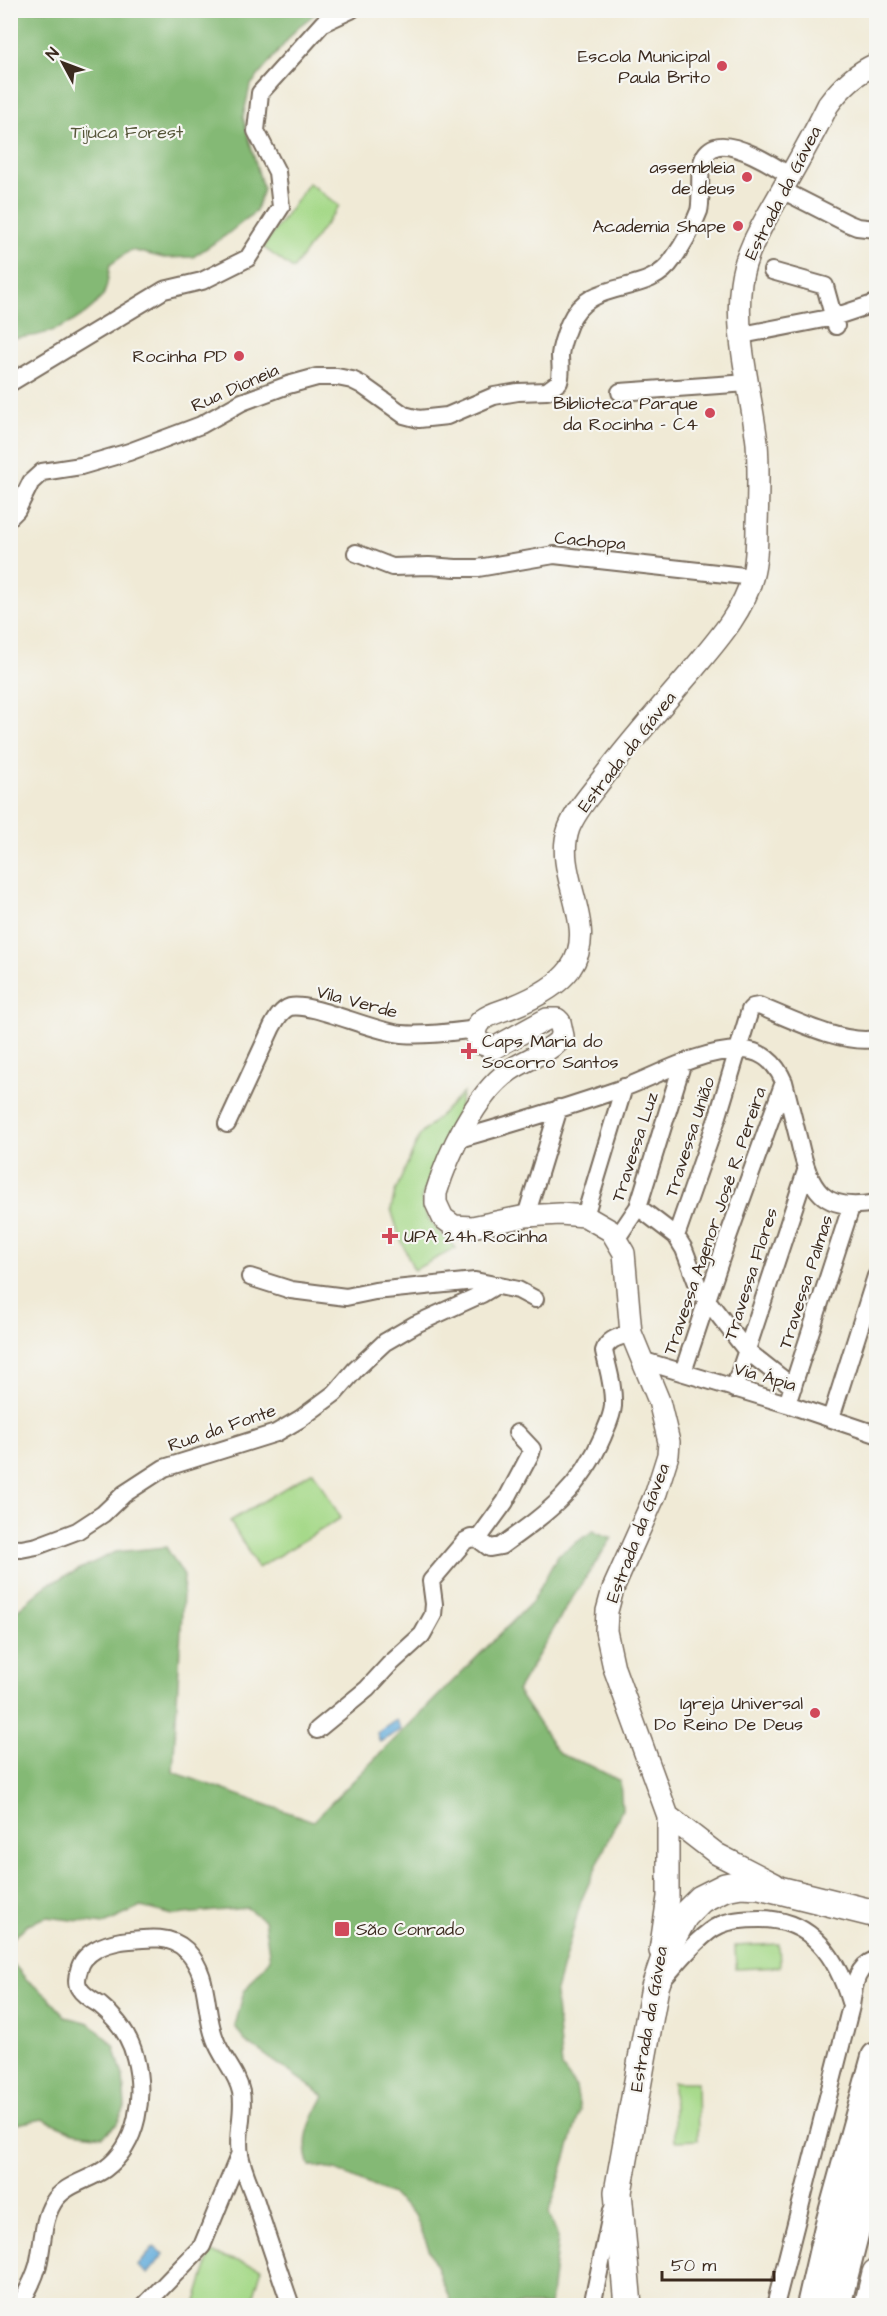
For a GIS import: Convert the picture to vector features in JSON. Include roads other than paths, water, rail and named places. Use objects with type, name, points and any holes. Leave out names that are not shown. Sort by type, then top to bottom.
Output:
[{"type":"highway","points":[[811,2306],[832,2216],[876,2057]]},
{"type":"highway","points":[[836,2306],[876,2147]]},
{"type":"main road","points":[[655,1987],[671,1940],[684,1916],[701,1899],[724,1887],[741,1884],[759,1885],[872,1908]]},
{"type":"main road","name":"Estrada da Gávea","points":[[628,2306],[618,2192],[655,1987]]},
{"type":"main road","points":[[868,2306],[876,2273]]},
{"type":"street","points":[[10,383],[164,290],[202,281],[248,258],[280,207],[277,172],[256,131],[260,93],[322,23],[351,10]]},
{"type":"street","name":"Estrada da Gávea","points":[[476,1029],[491,1015],[515,1006],[558,982],[571,967],[580,948],[580,937],[579,920],[565,858],[565,843],[569,828],[580,808],[613,765],[715,642],[745,596],[753,577],[758,492],[757,444],[739,313],[741,280],[748,254],[836,94],[857,74],[876,64]]},
{"type":"street","name":"Rua Dioneia","points":[[10,517],[17,510],[31,482],[42,472],[81,466],[129,452],[191,429],[242,402],[317,377],[337,377],[362,384],[404,416],[419,419],[447,416],[494,396],[552,390],[559,382],[560,352],[570,323],[586,301],[604,291],[655,277],[669,266],[675,257],[699,210],[702,166],[710,150],[723,146],[765,160],[786,183]]},
{"type":"street","points":[[786,183],[847,223],[856,227],[876,229]]},
{"type":"street","points":[[772,271],[825,286],[835,322]]},
{"type":"street","points":[[742,335],[835,322],[876,303]]},
{"type":"street","points":[[620,392],[748,383]]},
{"type":"street","name":"Cachopa","points":[[356,553],[392,567],[478,568],[554,555],[753,577]]},
{"type":"street","name":"Travessa União","points":[[676,1236],[695,1186],[753,1007],[759,1006],[816,1029],[858,1040],[876,1040]]},
{"type":"street","name":"Vila Verde","points":[[227,1124],[278,1016],[291,1007],[321,1012],[374,1029],[402,1034],[476,1029]]},
{"type":"street","points":[[476,1029],[476,1039],[489,1048],[499,1046],[547,1018],[557,1019],[563,1031],[560,1041],[498,1080],[478,1105],[459,1139],[436,1193],[436,1203],[442,1218],[454,1226],[463,1228],[526,1216],[561,1214],[585,1216],[601,1223],[617,1238]]},
{"type":"street","points":[[459,1139],[624,1087],[707,1054],[740,1050],[764,1056],[778,1070],[784,1082],[806,1171],[812,1185],[833,1202],[851,1207],[876,1203]]},
{"type":"street","name":"Travessa Luz","points":[[617,1238],[638,1207],[682,1065]]},
{"type":"street","name":"Travessa Agenor José R. Pereira","points":[[683,1372],[706,1300],[784,1082]]},
{"type":"street","points":[[585,1216],[624,1087]]},
{"type":"street","points":[[526,1216],[559,1108]]},
{"type":"street","name":"Travessa Flores","points":[[734,1389],[806,1171]]},
{"type":"street","points":[[638,1207],[676,1236],[706,1300],[746,1350],[793,1387]]},
{"type":"street","name":"Travessa Palmas","points":[[788,1404],[851,1207]]},
{"type":"street","name":"Estrada da Gávea","points":[[617,1238],[624,1253],[627,1269],[631,1333],[659,1401],[669,1442],[668,1455],[656,1493],[613,1589],[606,1631],[614,1668],[668,1816],[668,1897],[655,1987]]},
{"type":"street","points":[[831,1418],[876,1276]]},
{"type":"street","points":[[250,1277],[291,1290],[346,1297],[375,1291],[475,1281],[518,1290],[535,1299]]},
{"type":"street","name":"Rua da Fonte","points":[[10,1548],[21,1549],[37,1546],[77,1531],[103,1514],[124,1494],[165,1468],[276,1433],[300,1419],[335,1393],[355,1370],[385,1342],[416,1324],[497,1285]]},
{"type":"street","points":[[317,1730],[367,1689],[422,1635],[433,1615],[431,1581],[465,1542],[471,1538],[478,1539],[490,1548],[501,1546],[556,1505],[577,1483],[596,1454],[611,1415],[613,1394],[604,1351],[612,1340],[631,1333]]},
{"type":"street","name":"Via Ápia","points":[[641,1360],[788,1404],[876,1434]]},
{"type":"street","points":[[478,1539],[493,1522],[531,1453],[532,1449],[528,1442],[517,1433]]},
{"type":"street","points":[[668,1816],[717,1854],[792,1893]]},
{"type":"street","points":[[655,1987],[697,1943],[719,1925],[748,1919],[773,1919],[800,1927],[820,1943],[838,1968],[851,2006]]},
{"type":"street","points":[[19,2306],[34,2279],[47,2214],[54,2201],[75,2184],[105,2169],[119,2155],[131,2135],[138,2112],[140,2093],[135,2055],[128,2038],[111,2016],[79,1988],[77,1979],[80,1966],[97,1948],[117,1942],[150,1938],[168,1940],[184,1948],[196,1962],[203,1976],[206,2002],[215,2040],[235,2075],[241,2092],[240,2153],[291,2306]]},
{"type":"street","points":[[775,2306],[851,2006],[855,1981],[859,1971],[876,1959]]},
{"type":"street","points":[[144,2306],[202,2246],[240,2153]]},
{"type":"street","points":[[592,2306],[618,2192]]},
{"type":"water","points":[[396,1720],[401,1730],[380,1742],[377,1733]]},
{"type":"water","points":[[154,2247],[164,2254],[148,2274],[138,2266]]},
{"type":"place","name":"Escola Municipal Paula Brito","points":[[722,66]]},
{"type":"place","name":"assembleia de deus","points":[[747,177]]},
{"type":"place","name":"Academia Shape","points":[[738,226]]},
{"type":"place","name":"Rocinha PD","points":[[239,356]]},
{"type":"place","name":"Biblioteca Parque da Rocinha - C4","points":[[710,413]]},
{"type":"place","name":"Caps Maria do Socorro Santos","points":[[469,1051]]},
{"type":"place","name":"UPA 24h Rocinha","points":[[390,1236]]},
{"type":"place","name":"Igreja Universal Do Reino De Deus","points":[[815,1713]]},
{"type":"place","name":"São Conrado","points":[[342,1929]]},
{"type":"park label","name":"Tijuca Forest","points":[[127,132]]}]
